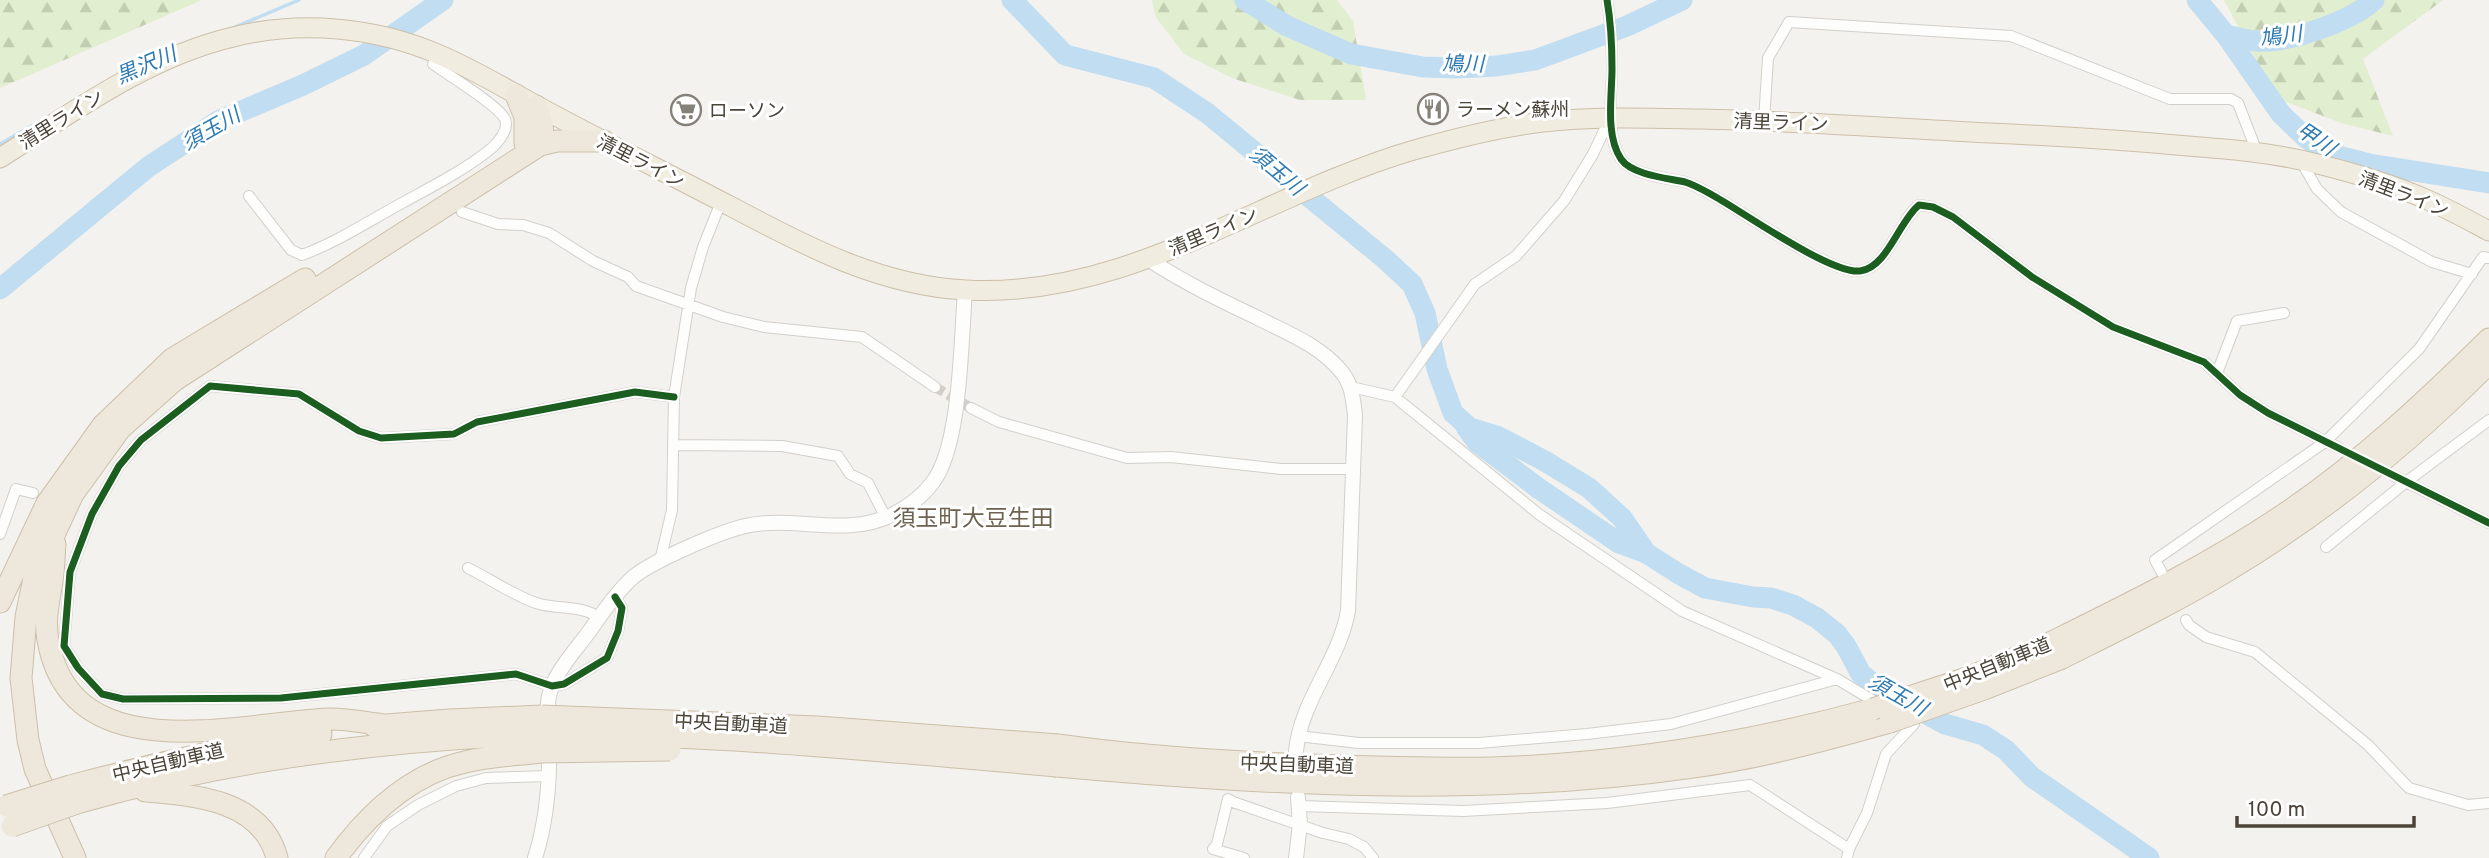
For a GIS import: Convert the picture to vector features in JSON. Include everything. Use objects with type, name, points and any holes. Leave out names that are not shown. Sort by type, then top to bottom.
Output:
[{"type":"highway","name":"清里ライン","points":[[0,158],[109,89],[169,60],[233,37],[310,28],[376,35],[439,60],[516,94],[832,258],[910,282],[965,290],[1043,288],[1093,278],[1148,259],[1312,188],[1407,152],[1474,134],[1544,122],[1610,118],[1764,121],[2125,140],[2257,152],[2374,179],[2431,201],[2489,231]]},
{"type":"highway","points":[[516,94],[536,141]]},
{"type":"highway","points":[[536,106],[543,121],[536,141]]},
{"type":"highway","points":[[75,858],[35,769],[28,740],[21,678],[26,617],[34,578],[73,494],[120,429],[175,380],[265,311],[379,237],[536,141],[578,128]]},
{"type":"highway","points":[[536,141],[604,141]]},
{"type":"highway","points":[[0,602],[47,503],[77,459],[119,407],[172,359],[265,311]]},
{"type":"highway","name":"中央自動車道","points":[[2055,651],[2288,512],[2387,434],[2489,339]]},
{"type":"highway","name":"中央自動車道","points":[[5,818],[179,758],[263,742],[385,725],[541,734],[627,734],[1058,756],[1135,756],[1389,768],[1493,768],[1603,760],[1695,748],[1881,715],[1967,678],[2055,651],[2169,604],[2227,571],[2297,526],[2400,447],[2489,363]]},
{"type":"highway","points":[[56,528],[47,611],[47,637],[52,660],[61,680],[73,696],[104,718],[138,727],[192,731],[329,718],[385,725]]},
{"type":"highway","points":[[22,552],[10,665],[14,729],[23,772],[61,858]]},
{"type":"highway","name":"中央自動車道","points":[[74,794],[125,789],[264,760],[341,749],[450,738],[541,734],[818,727],[1058,756]]},
{"type":"highway","points":[[336,858],[376,810],[416,781],[541,734]]},
{"type":"highway","points":[[125,789],[192,796],[227,804],[267,835],[277,858]]},
{"type":"street","points":[[1607,0],[1612,61],[1610,118],[1622,160],[1640,171],[1687,183],[1713,195],[1790,242],[1849,270],[1862,271],[1874,266],[1910,212],[1919,205],[1933,206],[1953,217],[2032,277],[2113,327],[2204,362],[2240,395],[2268,413],[2339,448]]},
{"type":"street","points":[[1764,121],[1768,58],[1789,22],[2011,36],[2170,99],[2231,99],[2238,103],[2257,152]]},
{"type":"street","points":[[249,196],[292,250],[302,255],[324,247],[443,182],[493,147],[503,135],[505,118],[439,60]]},
{"type":"street","points":[[1395,397],[1475,284],[1516,256],[1564,201],[1610,118]]},
{"type":"street","points":[[2301,160],[2317,189],[2341,212],[2432,262],[2472,274]]},
{"type":"street","points":[[660,561],[672,510],[674,397],[688,304],[704,247],[722,202]]},
{"type":"street","points":[[463,212],[498,224],[523,225],[549,233],[593,261],[628,277],[636,286],[723,317],[764,327],[862,337],[935,387]]},
{"type":"street","points":[[2162,573],[2155,560],[2325,442],[2419,349],[2483,257],[2489,258]]},
{"type":"street","points":[[1148,259],[1182,282],[1306,342],[1327,356],[1342,371],[1351,387],[1355,415],[1355,469],[1348,611],[1344,633],[1308,707],[1297,744],[1479,743],[1671,724],[1837,679]]},
{"type":"street","points":[[535,858],[542,835],[550,776],[548,698],[552,686],[615,597],[642,569],[724,533],[745,526],[768,524],[848,527],[870,524],[903,509],[923,494],[935,480],[950,444],[965,290]]},
{"type":"street","points":[[2217,373],[2237,321],[2284,313]]},
{"type":"street","points":[[615,597],[622,608],[618,631],[607,658],[564,684],[552,686],[516,674],[281,698],[124,699],[102,694],[78,668],[64,646],[70,572],[99,501],[119,466],[141,440],[210,386],[299,394],[359,432],[381,438],[454,434],[477,422],[635,392],[674,397]]},
{"type":"street","points":[[1296,858],[1300,824],[1298,802],[1463,811],[1607,803],[1750,785],[1848,854],[1867,813],[1886,754],[1914,724],[1837,679],[1682,611],[1540,515],[1395,397],[1351,387]]},
{"type":"street","points":[[971,408],[999,422],[1127,458],[1171,457],[1281,468],[1355,469]]},
{"type":"street","points":[[2326,547],[2406,482],[2489,420]]},
{"type":"street","points":[[675,445],[782,446],[838,456],[850,474],[868,483],[886,518]]},
{"type":"street","points":[[2394,476],[2489,523]]},
{"type":"street","points":[[0,534],[16,489],[33,493]]},
{"type":"street","points":[[87,499],[99,501]]},
{"type":"street","points":[[468,568],[537,603],[578,608],[592,612],[600,618]]},
{"type":"street","points":[[2186,621],[2206,637],[2255,652],[2368,745],[2409,788],[2468,805],[2489,803]]},
{"type":"street","points":[[364,858],[387,826],[418,805],[456,786],[486,778],[550,776]]},
{"type":"street","points":[[1244,858],[1213,849],[1217,844],[1228,799],[1323,833],[1349,839],[1364,847],[1373,858]]},
{"type":"green space","points":[[0,0],[202,0],[0,88]]},
{"type":"green space","points":[[1152,0],[1337,0],[1353,21],[1366,100],[1300,100],[1232,78],[1184,54],[1155,16]]},
{"type":"green space","points":[[2224,0],[2443,0],[2363,59],[2393,136],[2341,123],[2276,98]]},
{"type":"waterway","name":"黒沢川","points":[[233,28],[299,0]]},
{"type":"waterway","name":"須玉川","points":[[0,289],[148,167],[218,121],[303,85],[364,55],[443,0]]},
{"type":"waterway","name":"須玉川","points":[[1012,0],[1065,55],[1154,78],[1207,113],[1412,284],[1425,313],[1437,369],[1453,413],[1470,428],[1497,436],[1589,488],[1622,518],[1646,553],[1679,574],[1705,588],[1771,598],[1793,605],[1817,618],[1837,634],[1861,674],[1882,690],[1945,724],[1983,735],[2006,750],[2032,777],[2149,858]]},
{"type":"waterway","name":"鳩川","points":[[1245,0],[1287,26],[1351,54],[1423,67],[1455,68],[1497,66],[1535,60],[1627,26],[1682,0]]},
{"type":"waterway","name":"甲川","points":[[2197,0],[2226,35],[2281,114],[2305,137],[2330,154],[2369,164],[2489,183]]},
{"type":"waterway","name":"鳩川","points":[[2226,35],[2254,41],[2271,41],[2303,34],[2351,16],[2374,0]]},
{"type":"waterway","name":"黒沢川","points":[[0,144],[47,117]]},
{"type":"waterway","name":"須玉川","points":[[1466,427],[1477,442],[1538,488],[1619,543],[1646,553]]},
{"type":"tunnel","points":[[935,387],[971,408]]},
{"type":"tunnel","points":[[2339,448],[2394,476]]},
{"type":"cycle path","points":[[1607,0],[1612,69],[1611,127],[1621,159],[1633,169],[1696,186],[1808,253],[1846,269],[1860,271],[1878,262],[1919,205],[1933,207],[1953,217],[2032,277],[2113,327],[2204,362],[2240,395],[2268,413],[2489,523]]},
{"type":"cycle path","points":[[615,597],[622,608],[618,631],[607,658],[564,684],[552,686],[516,674],[281,698],[123,699],[102,694],[78,668],[64,646],[70,572],[92,514],[119,466],[141,440],[210,386],[299,394],[359,431],[381,438],[454,434],[477,422],[635,392],[674,397]]},
{"type":"place","name":"ラーメン蘇州","points":[[1433,109]]},
{"type":"place","name":"ローソン","points":[[686,110]]},
{"type":"district","name":"須玉町大豆生田","points":[[973,518]]}]
